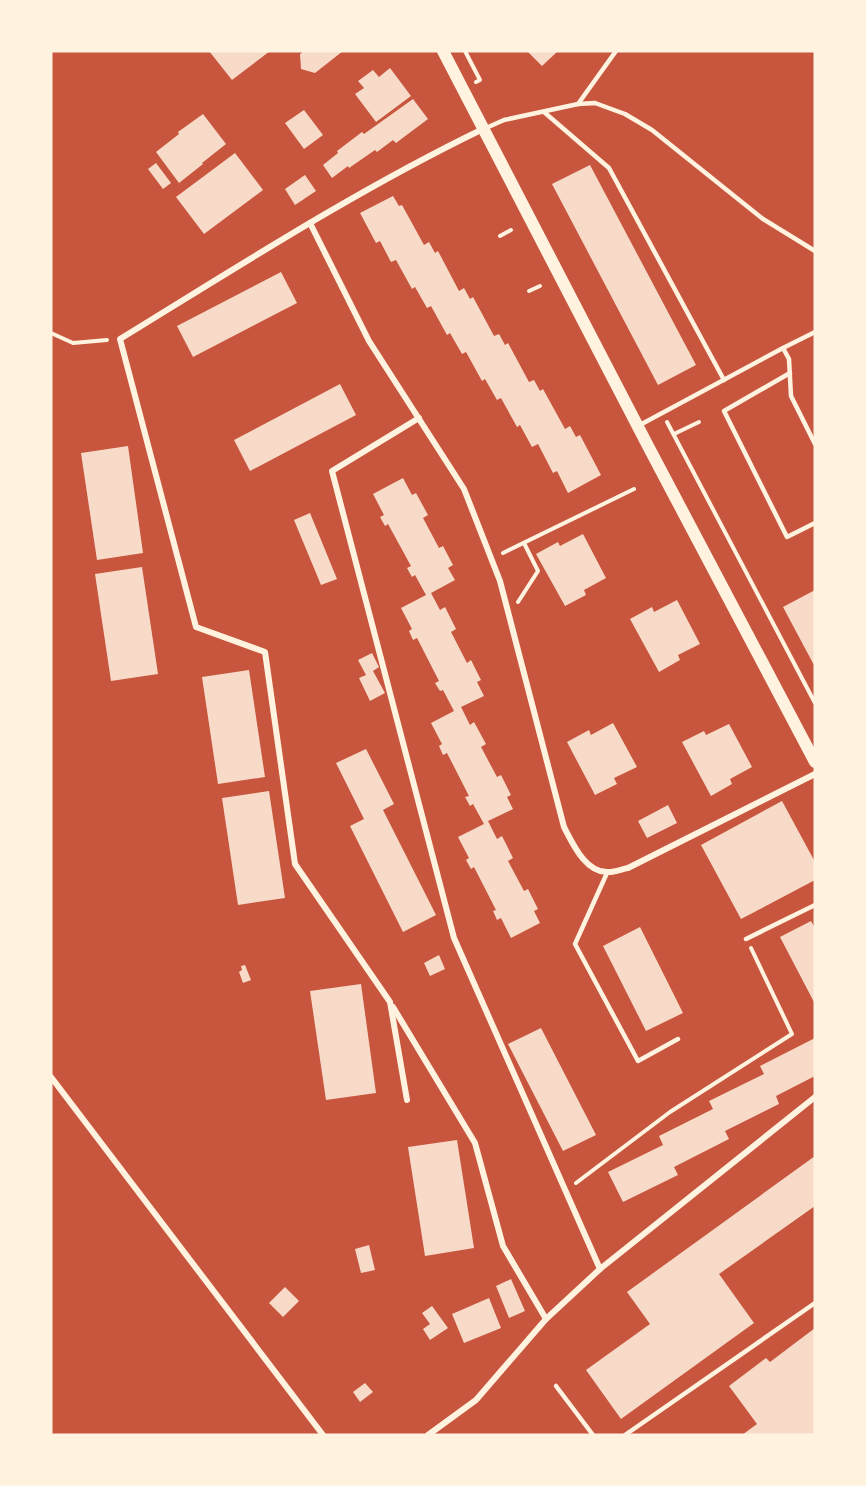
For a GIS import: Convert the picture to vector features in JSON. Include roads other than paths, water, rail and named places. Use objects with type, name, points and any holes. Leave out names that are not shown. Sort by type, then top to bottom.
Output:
[{"type":"main road","points":[[443,51],[815,762]]},
{"type":"street","points":[[483,129],[310,223],[120,339],[196,627],[265,652],[296,864],[390,1002],[475,1143],[503,1246],[546,1319]]},
{"type":"street","points":[[310,223],[369,341],[464,489],[500,581],[564,827],[578,852],[592,868],[607,873],[628,868],[815,774]]},
{"type":"street","points":[[419,418],[332,471],[454,938],[600,1269]]},
{"type":"street","points":[[390,1002],[407,1100]]},
{"type":"street","points":[[51,1077],[322,1435]]},
{"type":"street","points":[[428,1435],[476,1400],[546,1319],[600,1269],[815,1097]]},
{"type":"lane","points":[[578,104],[616,51]]},
{"type":"lane","points":[[483,129],[501,121],[578,104],[595,103],[625,114],[652,130],[763,219],[815,251]]},
{"type":"lane","points":[[544,112],[609,168],[724,380]]},
{"type":"lane","points":[[638,426],[815,332]]},
{"type":"lane","points":[[783,348],[789,359],[791,396],[815,444]]},
{"type":"lane","points":[[790,373],[724,411],[787,537],[815,523]]},
{"type":"lane","points":[[607,873],[575,944],[638,1061],[678,1039]]},
{"type":"lane","points":[[746,939],[815,905]]},
{"type":"lane","points":[[625,1435],[815,1303]]},
{"type":"lane","points":[[556,1386],[593,1435]]}]
